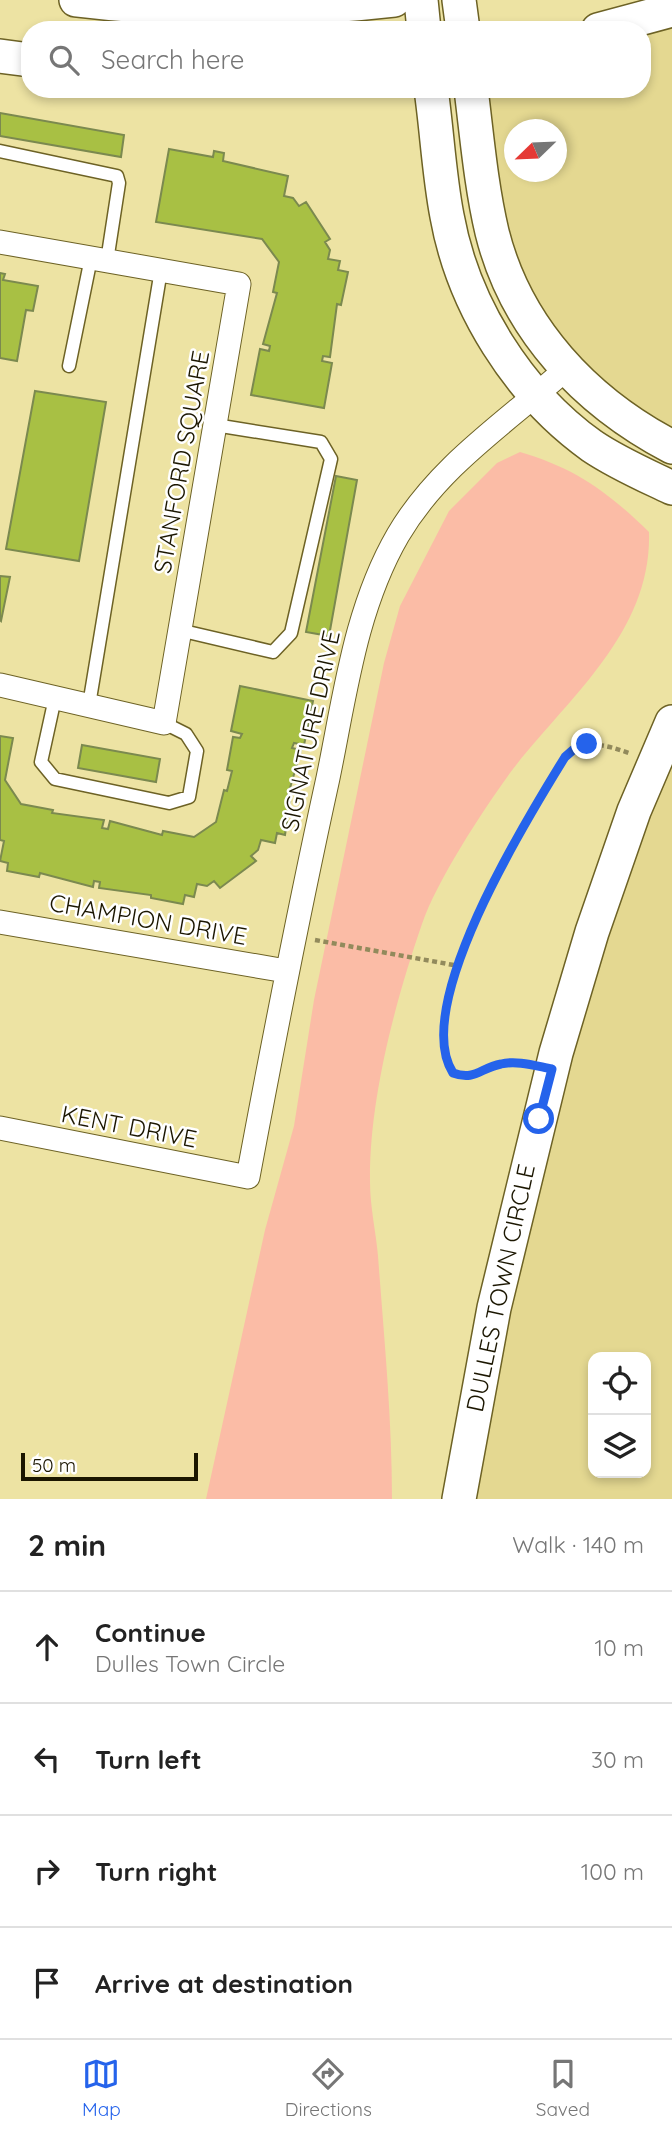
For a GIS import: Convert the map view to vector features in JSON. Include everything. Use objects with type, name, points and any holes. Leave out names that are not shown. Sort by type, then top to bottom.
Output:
[{"type":"street","points":[[76,0],[177,8],[258,9],[394,0]]},
{"type":"street","points":[[421,0],[423,21]]},
{"type":"street","points":[[459,0],[462,21]]},
{"type":"street","points":[[631,21],[672,10]]},
{"type":"street","points":[[0,56],[21,59]]},
{"type":"street","points":[[432,98],[447,216],[465,279],[489,329],[510,363],[537,395],[590,444],[613,459],[672,488]]},
{"type":"street","points":[[472,98],[484,191],[505,272],[528,318],[566,369],[619,416],[672,447]]},
{"type":"street","name":"STANFORD SQUARE","points":[[0,242],[239,284],[164,723]]},
{"type":"street","name":"SIGNATURE DRIVE","points":[[248,1177],[286,971],[363,611],[398,534],[425,496],[463,456],[566,369]]},
{"type":"street","points":[[0,685],[164,723]]},
{"type":"street","name":"DULLES TOWN CIRCLE","points":[[463,1497],[494,1308],[552,1069],[597,919],[634,811],[670,733]]},
{"type":"street","name":"CHAMPION DRIVE","points":[[0,922],[286,971]]},
{"type":"street","name":"KENT DRIVE","points":[[0,1128],[248,1177]]},
{"type":"lane","points":[[0,151],[117,176],[119,183],[69,366]]},
{"type":"lane","points":[[89,705],[161,270]]},
{"type":"lane","points":[[179,630],[273,652],[291,633],[331,459],[321,442],[215,425]]},
{"type":"lane","points":[[55,698],[41,762],[55,779],[169,803],[189,797],[197,751],[186,734],[164,723]]},
{"type":"path","points":[[552,1069],[502,1063],[476,1076],[466,1078],[453,1073],[443,1046],[447,1008],[458,966],[512,842],[565,757],[587,744],[624,751]]},
{"type":"path","points":[[319,940],[458,966]]},
{"type":"shaded area","points":[[672,10],[672,447],[522,307],[473,98],[651,98],[651,24]]},
{"type":"shaded area","points":[[520,452],[540,458],[590,483],[634,518],[649,532],[646,568],[637,601],[622,632],[603,661],[513,769],[450,866],[422,924],[393,1018],[374,1118],[370,1182],[387,1378],[392,1499],[206,1499],[265,1230],[294,1126],[314,1000],[384,663],[400,606],[449,511],[497,463]]},
{"type":"shaded area","points":[[672,722],[672,1499],[459,1499],[494,1308]]},
{"type":"building","points":[[0,113],[124,135],[121,157],[0,136]]},
{"type":"building","points":[[169,149],[213,157],[214,151],[224,153],[223,161],[288,176],[284,196],[293,198],[299,206],[306,202],[330,239],[325,242],[330,250],[328,259],[340,261],[338,270],[348,272],[341,305],[337,304],[330,357],[323,356],[322,361],[332,363],[324,408],[251,395],[260,349],[269,351],[270,346],[263,344],[277,293],[273,292],[279,262],[262,239],[156,222]]},
{"type":"building","points":[[0,273],[5,274],[3,280],[38,286],[33,311],[26,310],[17,361],[0,358]]},
{"type":"building","points":[[35,391],[106,402],[79,561],[6,549]]},
{"type":"building","points":[[336,476],[357,480],[329,636],[306,632]]},
{"type":"building","points":[[0,576],[10,577],[1,621],[0,620]]},
{"type":"building","points":[[240,686],[313,701],[304,745],[294,743],[292,748],[301,750],[286,802],[290,802],[285,835],[277,833],[275,843],[261,840],[258,850],[251,856],[256,861],[220,888],[214,881],[207,886],[197,884],[194,897],[185,895],[183,904],[151,898],[151,895],[99,888],[100,882],[94,881],[93,887],[40,873],[39,877],[7,871],[8,863],[0,861],[4,841],[0,840],[0,736],[13,738],[5,780],[21,804],[53,810],[52,813],[104,820],[102,828],[108,829],[110,821],[162,835],[163,831],[194,837],[216,822],[224,790],[227,791],[232,771],[227,770],[233,737],[240,738],[242,734],[231,731]]},
{"type":"building","points":[[82,745],[160,759],[156,782],[78,768]]},
{"type":"route","points":[[539,1119],[552,1069],[502,1063],[476,1076],[466,1078],[453,1073],[447,1063],[443,1046],[447,1008],[458,966],[512,842],[565,757],[587,744]]}]
